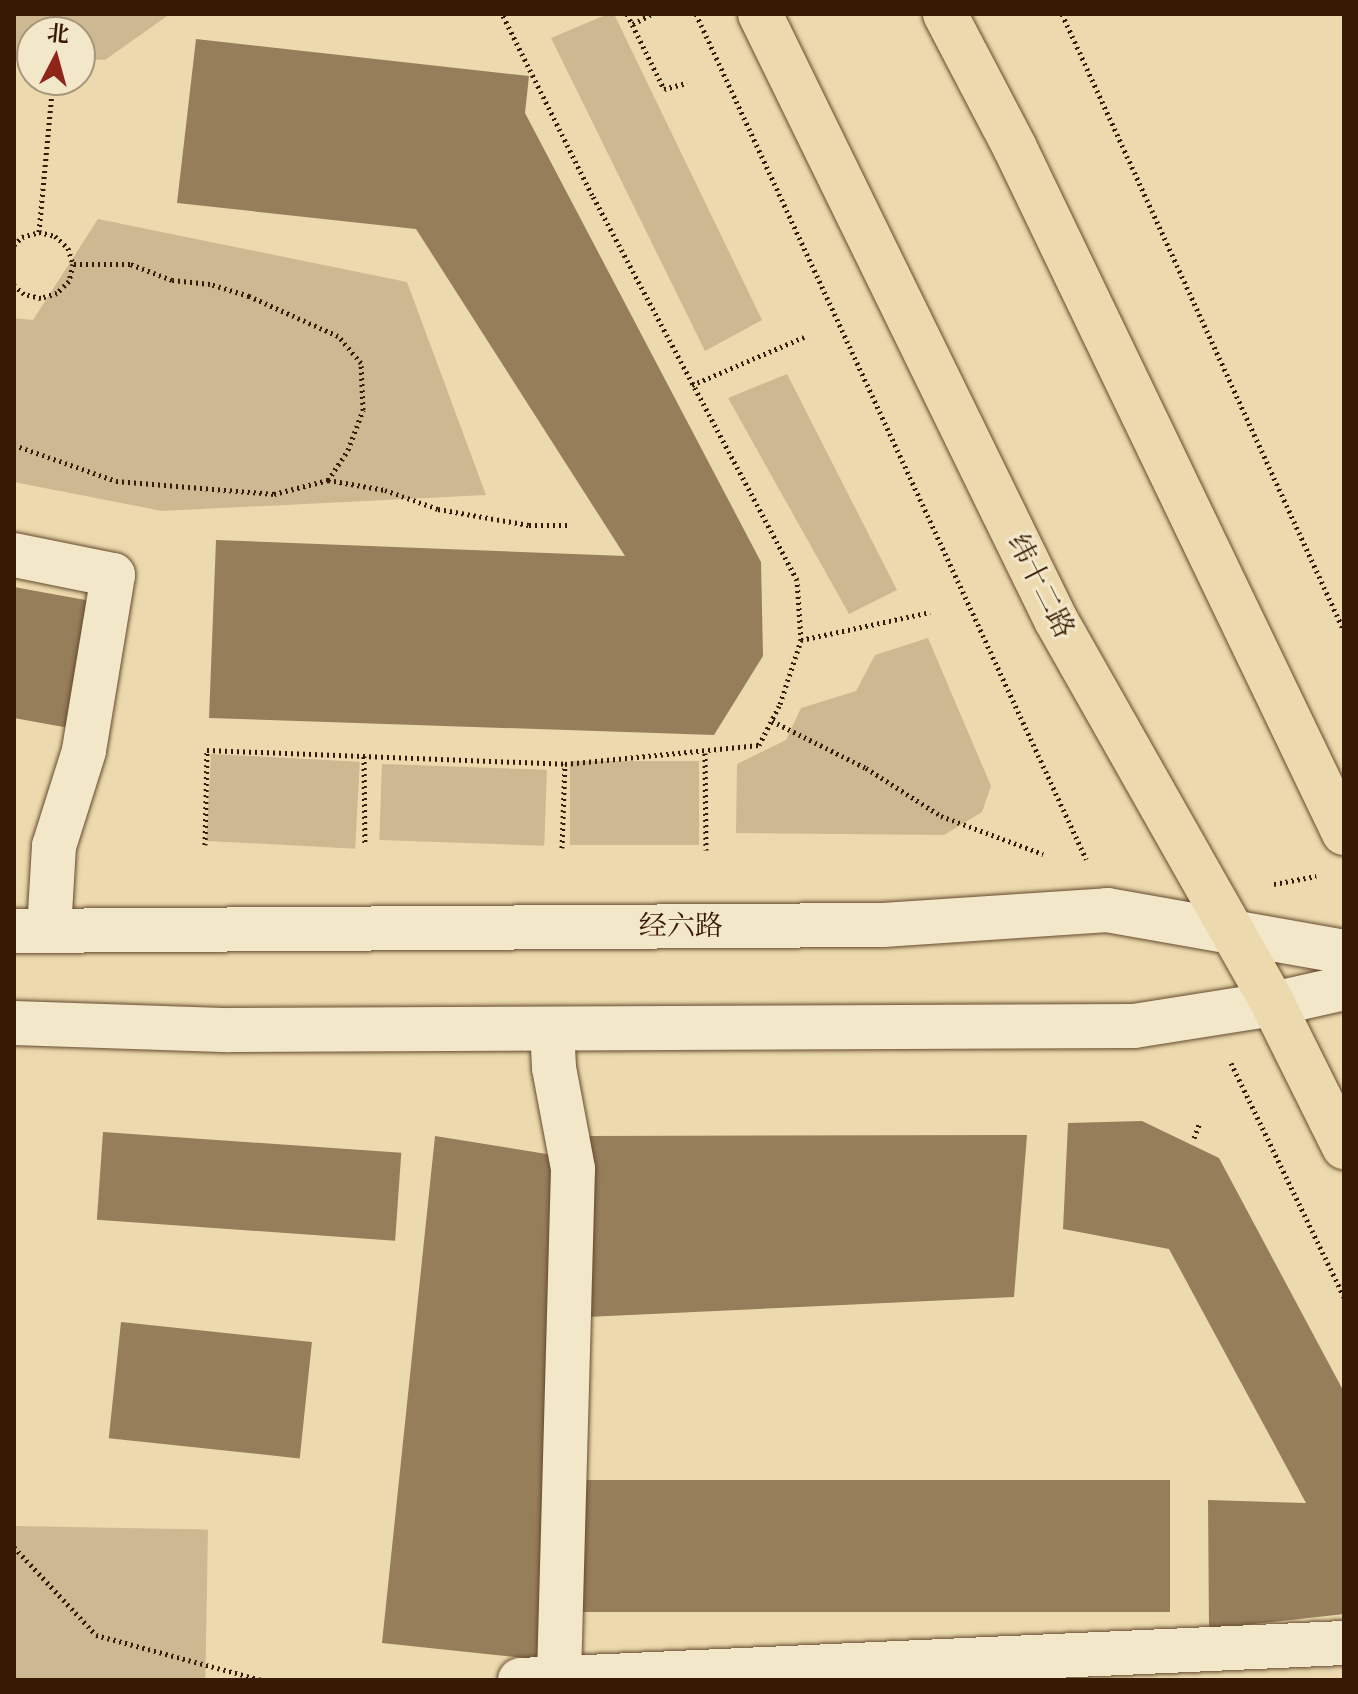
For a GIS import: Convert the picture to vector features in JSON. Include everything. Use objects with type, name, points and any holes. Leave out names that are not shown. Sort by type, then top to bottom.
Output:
[{"type":"main road","name":"纬十二路","points":[[760,14],[1056,620],[1273,1004],[1344,1147]]},
{"type":"main road","points":[[945,14],[1015,148],[1344,833]]},
{"type":"main road","points":[[14,555],[113,575],[84,751],[54,846],[32,931]]},
{"type":"main road","name":"经六路","points":[[32,931],[883,925],[1107,910],[1344,952]]},
{"type":"main road","points":[[14,1023],[230,1030],[1134,1026],[1273,1004],[1344,988]]},
{"type":"main road","points":[[552,1029],[557,1084],[573,1169],[539,1679],[1344,1643]]},
{"type":"path","points":[[205,845],[207,750],[565,764],[705,753],[759,745],[772,721],[801,640],[797,580],[692,385],[502,14]]},
{"type":"path","points":[[627,14],[664,89],[687,83]]},
{"type":"path","points":[[633,24],[652,14]]},
{"type":"path","points":[[696,14],[1107,910]]},
{"type":"path","points":[[1062,14],[1344,631]]},
{"type":"path","points":[[39,232],[52,96]]},
{"type":"path","points":[[14,245],[22,237],[39,232],[55,236],[68,248],[73,264],[69,281],[57,293],[41,298],[24,294],[14,285]]},
{"type":"path","points":[[73,264],[130,264],[172,280],[210,284],[249,296],[338,336],[361,363],[363,410],[348,450],[328,480]]},
{"type":"path","points":[[692,385],[804,337]]},
{"type":"path","points":[[14,445],[116,481],[274,494],[328,480],[385,490],[438,509],[529,525],[570,525]]},
{"type":"path","points":[[801,640],[930,612]]},
{"type":"path","points":[[772,721],[866,768],[941,816],[1043,854]]},
{"type":"path","points":[[705,753],[706,850]]},
{"type":"path","points":[[364,756],[365,845]]},
{"type":"path","points":[[562,848],[565,764]]},
{"type":"path","points":[[1207,1014],[1344,1297]]},
{"type":"path","points":[[1194,1138],[1200,1122]]},
{"type":"path","points":[[14,1547],[96,1635],[262,1680]]},
{"type":"shaded area","points":[[14,14],[170,14],[105,60],[96,60],[96,16],[16,16],[14,55]]},
{"type":"shaded area","points":[[614,14],[762,320],[705,351],[551,38]]},
{"type":"shaded area","points":[[98,219],[407,282],[486,495],[162,511],[14,482],[14,318],[33,320]]},
{"type":"shaded area","points":[[787,374],[897,590],[849,614],[728,398]]},
{"type":"shaded area","points":[[928,638],[991,786],[982,812],[944,835],[736,833],[737,764],[786,740],[801,708],[856,691],[875,655]]},
{"type":"shaded area","points":[[211,754],[360,762],[355,849],[206,841]]},
{"type":"shaded area","points":[[570,761],[699,761],[699,845],[570,845]]},
{"type":"shaded area","points":[[382,764],[547,770],[544,846],[379,840]]},
{"type":"shaded area","points":[[14,1526],[208,1529],[205,1680],[14,1680]]},
{"type":"building","points":[[196,39],[529,76],[525,113],[761,562],[763,656],[714,735],[209,718],[216,540],[625,556],[416,229],[177,203]]},
{"type":"building","points":[[14,587],[102,603],[80,730],[14,718]]},
{"type":"building","points":[[1142,1121],[1219,1158],[1344,1392],[1344,1614],[1209,1629],[1208,1500],[1306,1503],[1169,1249],[1063,1229],[1068,1123]]},
{"type":"building","points":[[103,1132],[401,1153],[395,1241],[97,1220]]},
{"type":"building","points":[[1027,1135],[1014,1297],[587,1317],[589,1136]]},
{"type":"building","points":[[435,1136],[559,1156],[544,1660],[382,1643]]},
{"type":"building","points":[[121,1322],[312,1342],[300,1458],[109,1438]]},
{"type":"building","points":[[575,1480],[1170,1480],[1170,1612],[575,1612]]}]
